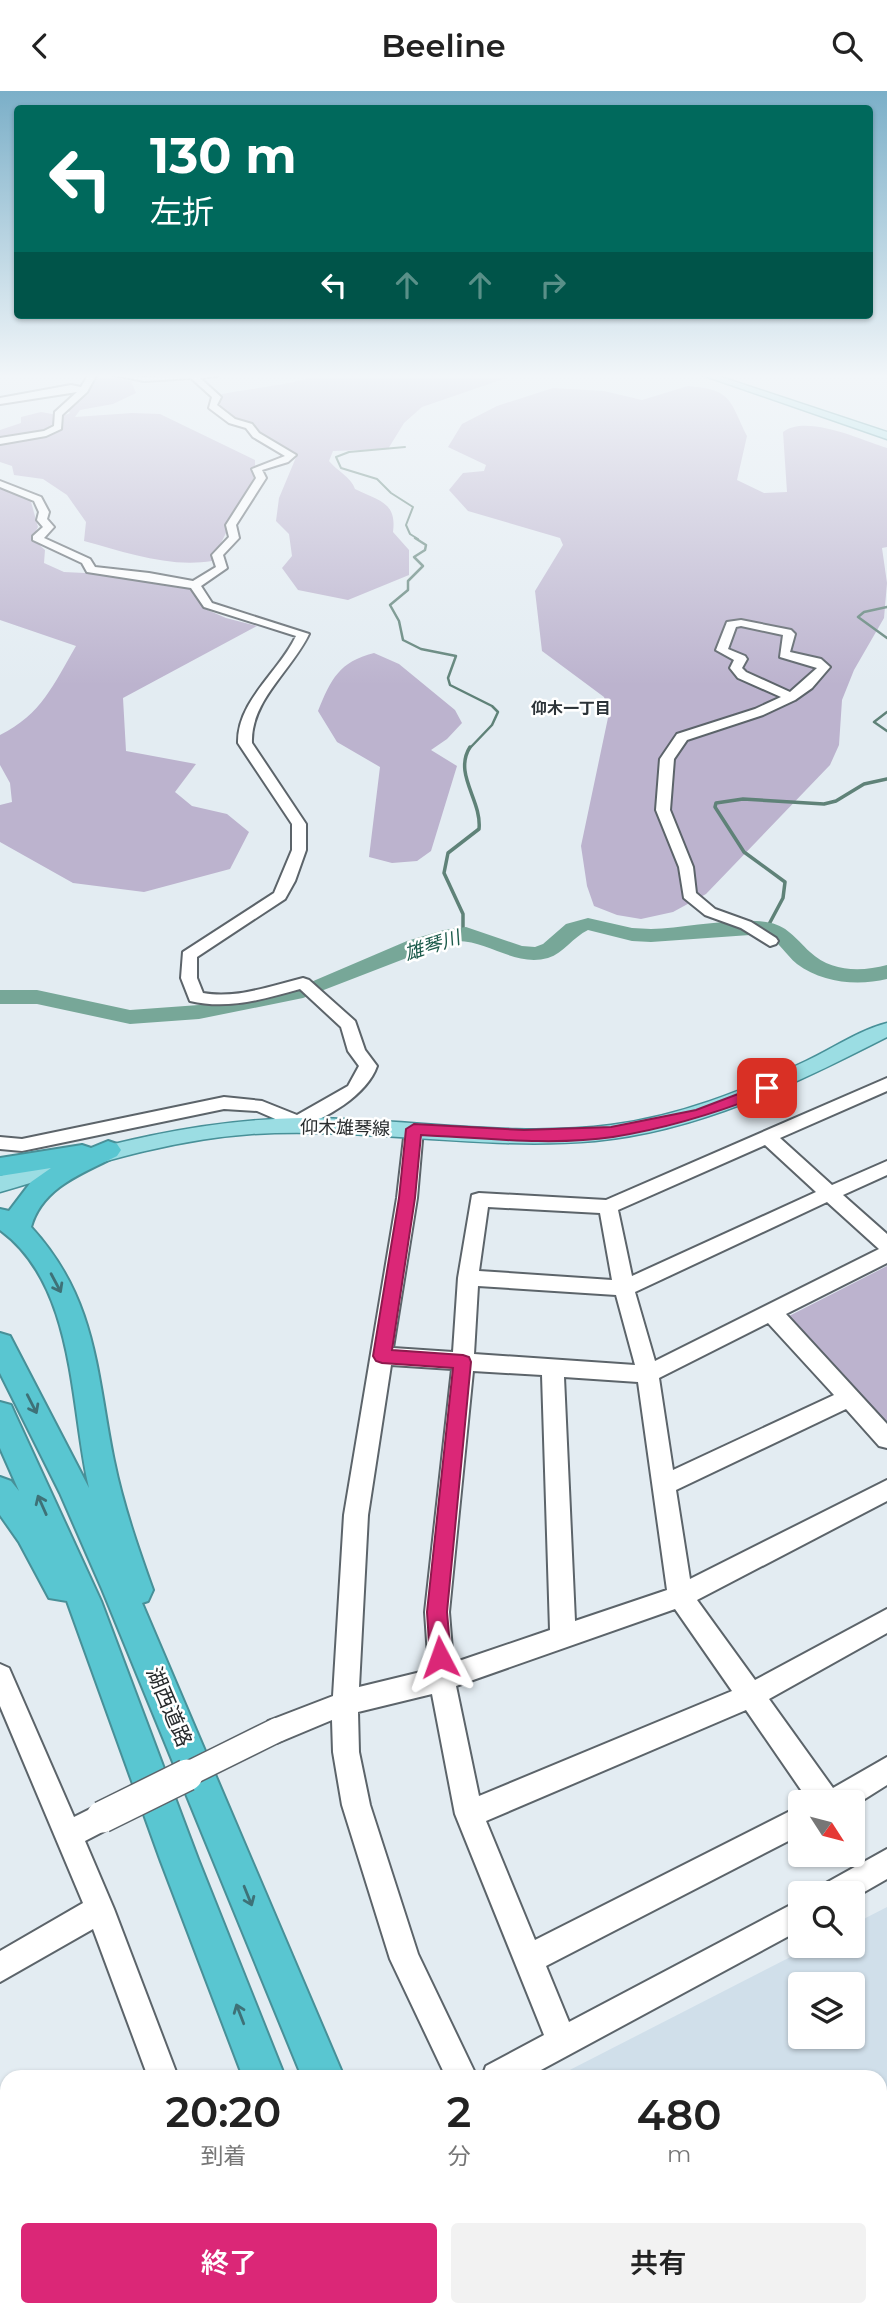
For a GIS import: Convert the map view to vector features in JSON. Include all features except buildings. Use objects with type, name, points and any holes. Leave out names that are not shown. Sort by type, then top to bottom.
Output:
[{"type":"highway","points":[[0,1167],[108,1150]]},
{"type":"highway","points":[[108,1150],[42,1186],[9,1222],[47,1265],[72,1313],[84,1361],[99,1463],[112,1517],[222,1833]]},
{"type":"highway","name":"湖西道路","points":[[0,1344],[81,1503],[320,2070]]},
{"type":"highway","points":[[0,1414],[85,1601],[179,1859],[261,2070]]},
{"type":"highway","points":[[0,1490],[55,1573],[179,1859]]},
{"type":"main road","name":"仰木雄琴線","points":[[0,1184],[108,1150],[194,1133],[252,1127],[295,1125],[571,1135],[666,1123],[742,1100],[887,1030]]},
{"type":"street","points":[[195,586],[222,568],[217,555],[234,538],[231,525],[261,478]]},
{"type":"street","points":[[0,484],[38,499],[44,512],[42,520],[49,527],[37,538],[50,544],[57,552],[86,561],[91,570],[149,576],[195,586],[208,605],[303,634],[263,694],[244,729],[243,736],[299,824],[303,835],[286,887],[280,896],[189,955],[189,978],[196,997],[208,1000],[262,994],[303,983],[349,1025],[358,1051],[368,1066],[365,1079],[351,1094],[295,1125],[267,1106],[248,1102],[224,1103],[22,1145],[0,1143]]},
{"type":"street","points":[[770,941],[746,925],[710,912],[689,895],[686,867],[663,810],[667,759],[676,742],[682,737],[759,712],[792,697],[808,685],[824,667],[823,664],[784,654],[789,634],[787,632],[741,623],[731,624],[722,650],[741,659],[736,668],[738,672],[792,697]]},
{"type":"street","points":[[562,2041],[469,1814],[442,1679],[437,1612],[463,1362],[468,1278],[479,1200],[608,1207],[887,1084]]},
{"type":"street","points":[[414,1129],[407,1198],[356,1515],[345,1703],[346,1752],[356,1805],[405,1959],[459,2070]]},
{"type":"street","points":[[767,1137],[887,1245]]},
{"type":"street","points":[[468,1278],[624,1288],[887,1167]]},
{"type":"street","points":[[608,1207],[624,1288],[648,1374],[680,1596],[818,1790]]},
{"type":"street","points":[[382,1356],[648,1374],[887,1254]]},
{"type":"street","points":[[772,1313],[887,1439]]},
{"type":"street","points":[[553,1369],[563,1637]]},
{"type":"street","points":[[665,1485],[850,1397]]},
{"type":"street","points":[[69,1835],[277,1730],[345,1703],[442,1679],[680,1596],[887,1490]]},
{"type":"street","points":[[469,1814],[752,1695],[887,1620]]},
{"type":"street","points":[[0,1676],[100,1909],[160,2070]]},
{"type":"street","points":[[854,1790],[887,1770]]},
{"type":"street","points":[[527,1959],[788,1826]]},
{"type":"street","points":[[856,1881],[887,1863]]},
{"type":"street","points":[[0,1967],[100,1909]]},
{"type":"street","points":[[510,2070],[788,1920]]},
{"type":"shaded area","points":[[35,478],[254,478],[212,561],[196,563],[163,561],[84,541],[86,522],[67,495],[43,479]]},
{"type":"shaded area","points":[[287,478],[347,478],[355,489],[379,500],[389,508],[394,522],[393,532],[409,550],[409,575],[348,600],[298,590],[282,568],[292,556],[289,534],[276,521],[279,498]]},
{"type":"shaded area","points":[[459,478],[737,478],[737,480],[764,493],[787,492],[786,478],[887,478],[887,547],[882,548],[887,583],[884,618],[854,670],[842,700],[839,745],[830,765],[706,894],[673,912],[641,919],[617,915],[594,906],[587,886],[581,846],[609,713],[604,697],[542,651],[535,591],[563,545],[560,538],[468,511],[449,490]]},
{"type":"shaded area","points":[[0,488],[30,498],[38,527],[32,538],[45,550],[44,563],[64,572],[146,576],[189,585],[203,608],[226,618],[257,626],[123,698],[126,751],[196,764],[175,792],[192,806],[227,814],[249,832],[230,869],[144,892],[73,883],[0,842],[0,805],[12,802],[10,783],[0,765],[0,735],[36,708],[53,686],[76,646],[0,620]]},
{"type":"shaded area","points":[[374,653],[399,664],[455,710],[462,723],[447,739],[431,750],[457,766],[431,851],[417,861],[392,863],[369,857],[380,767],[337,742],[318,711],[338,673],[352,661]]},
{"type":"shaded area","points":[[887,1266],[887,1427],[789,1321],[789,1316]]},
{"type":"shaded area","points":[[887,1907],[887,2070],[570,2070],[789,1958],[865,1958],[865,1918]]},
{"type":"waterway","points":[[373,478],[413,507],[406,525],[410,534],[418,539]]},
{"type":"waterway","points":[[415,538],[426,545],[425,550],[414,557],[423,566],[408,581],[408,590],[390,605],[399,621],[403,640],[421,649],[456,656],[448,678],[450,685],[492,706],[498,712],[492,725],[469,749]]},
{"type":"waterway","points":[[887,607],[864,612],[858,617],[887,638]]},
{"type":"waterway","points":[[887,712],[874,722],[887,731]]},
{"type":"waterway","points":[[463,932],[463,914],[444,873],[448,853],[479,829],[479,818],[466,777],[466,757],[469,749]]},
{"type":"waterway","points":[[767,928],[783,898],[785,882],[744,852],[715,807],[716,803],[743,799],[824,804],[836,801],[864,784],[887,779]]},
{"type":"waterway","name":"雄琴川","points":[[0,997],[37,997],[130,1017],[199,1012],[295,994],[444,936],[466,933],[515,951],[535,954],[551,949],[574,929],[588,924],[632,934],[651,935],[766,928],[778,933],[806,960],[825,970],[857,976],[887,972]]},
{"type":"district","name":"仰木一丁目","points":[[571,708]]},
{"type":"route","points":[[440,1657],[437,1612],[463,1362],[382,1356],[407,1198],[414,1129],[524,1135],[611,1132],[666,1123],[699,1114],[742,1100],[767,1088]]}]
